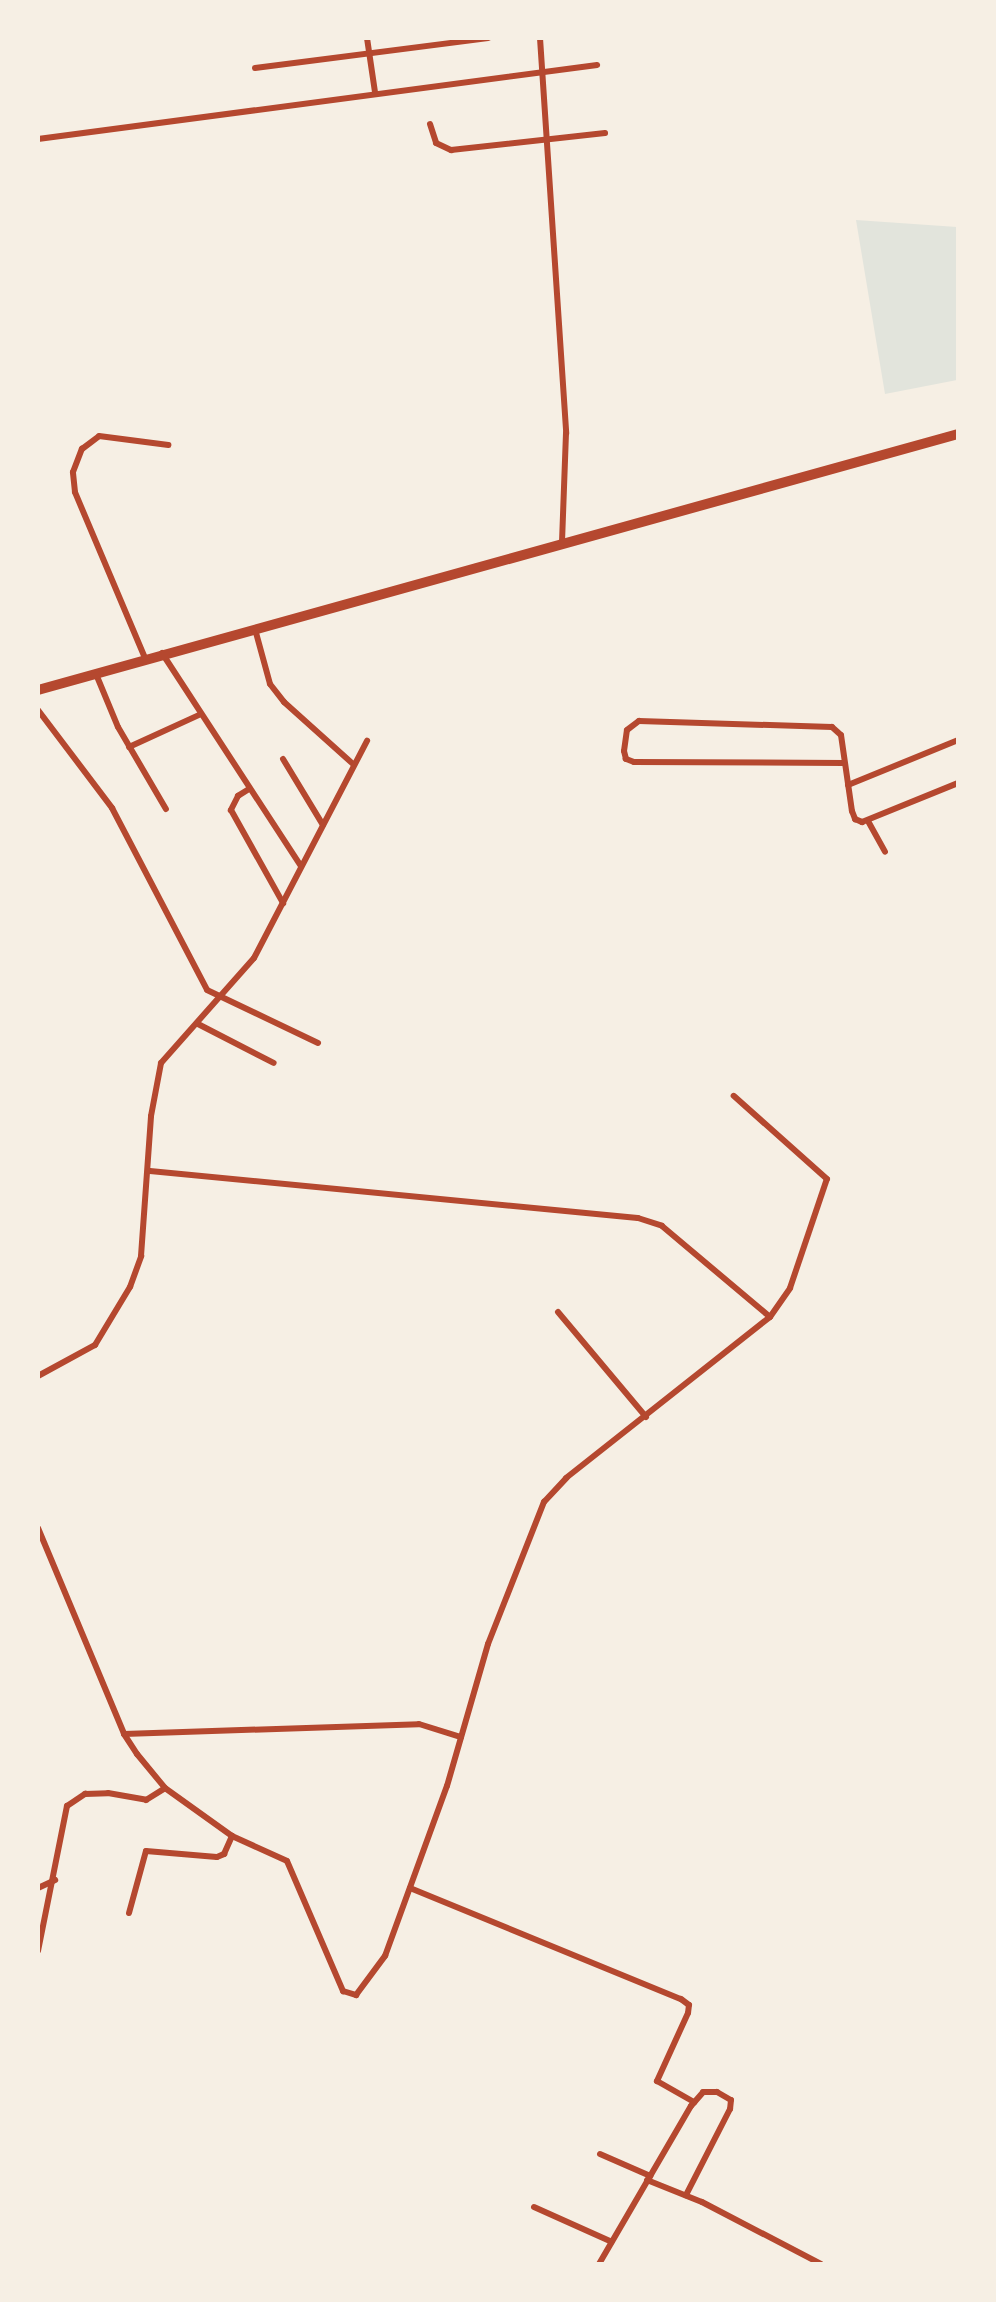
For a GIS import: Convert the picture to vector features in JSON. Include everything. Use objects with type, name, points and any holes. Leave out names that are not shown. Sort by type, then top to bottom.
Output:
[{"type":"main road","points":[[38,690],[162,653],[957,434]]},
{"type":"street","points":[[367,38],[375,92]]},
{"type":"street","points":[[255,68],[488,38]]},
{"type":"street","points":[[540,38],[549,138],[566,433],[562,544]]},
{"type":"street","points":[[38,139],[375,92],[597,65]]},
{"type":"street","points":[[430,124],[436,143],[451,150],[605,133]]},
{"type":"street","points":[[145,658],[75,492],[73,472],[82,449],[99,436],[168,445]]},
{"type":"street","points":[[255,629],[270,684],[284,702],[353,764]]},
{"type":"street","points":[[162,653],[300,865]]},
{"type":"street","points":[[96,674],[129,747],[166,809]]},
{"type":"street","points":[[38,710],[112,808],[203,985],[219,998],[318,1042]]},
{"type":"street","points":[[129,747],[201,714]]},
{"type":"street","points":[[844,763],[635,762],[626,759],[624,751],[627,730],[639,721],[810,724],[838,730],[855,819],[868,821],[957,783]]},
{"type":"street","points":[[848,785],[957,740]]},
{"type":"street","points":[[38,1376],[82,1355],[110,1326],[141,1256],[156,1078],[167,1053],[198,1024],[254,958],[300,865],[367,741]]},
{"type":"street","points":[[283,759],[323,825]]},
{"type":"street","points":[[249,789],[238,796],[231,810],[283,903]]},
{"type":"street","points":[[868,821],[885,852]]},
{"type":"street","points":[[198,1024],[274,1063]]},
{"type":"street","points":[[38,1528],[124,1734],[165,1788],[232,1836],[291,1866],[343,1991],[351,1996],[360,1992],[382,1962],[410,1888],[461,1737],[488,1644],[544,1503],[566,1478],[770,1317],[790,1288],[828,1183],[823,1173],[734,1096]]},
{"type":"street","points":[[150,1171],[638,1218],[662,1226],[770,1317]]},
{"type":"street","points":[[558,1312],[646,1417]]},
{"type":"street","points":[[124,1734],[419,1724],[461,1737]]},
{"type":"street","points":[[38,1951],[56,1879],[67,1806],[85,1794],[146,1800],[165,1788]]},
{"type":"street","points":[[129,1913],[146,1851],[217,1857],[224,1854],[232,1836]]},
{"type":"street","points":[[38,1888],[56,1879]]},
{"type":"street","points":[[410,1888],[686,2003],[688,2013],[657,2081],[694,2102]]},
{"type":"street","points":[[598,2263],[694,2102],[711,2091],[728,2098],[732,2104],[686,2195]]},
{"type":"street","points":[[600,2154],[821,2263]]},
{"type":"street","points":[[534,2207],[612,2242]]},
{"type":"shaded area","points":[[856,220],[957,227],[957,380],[885,394]]}]
